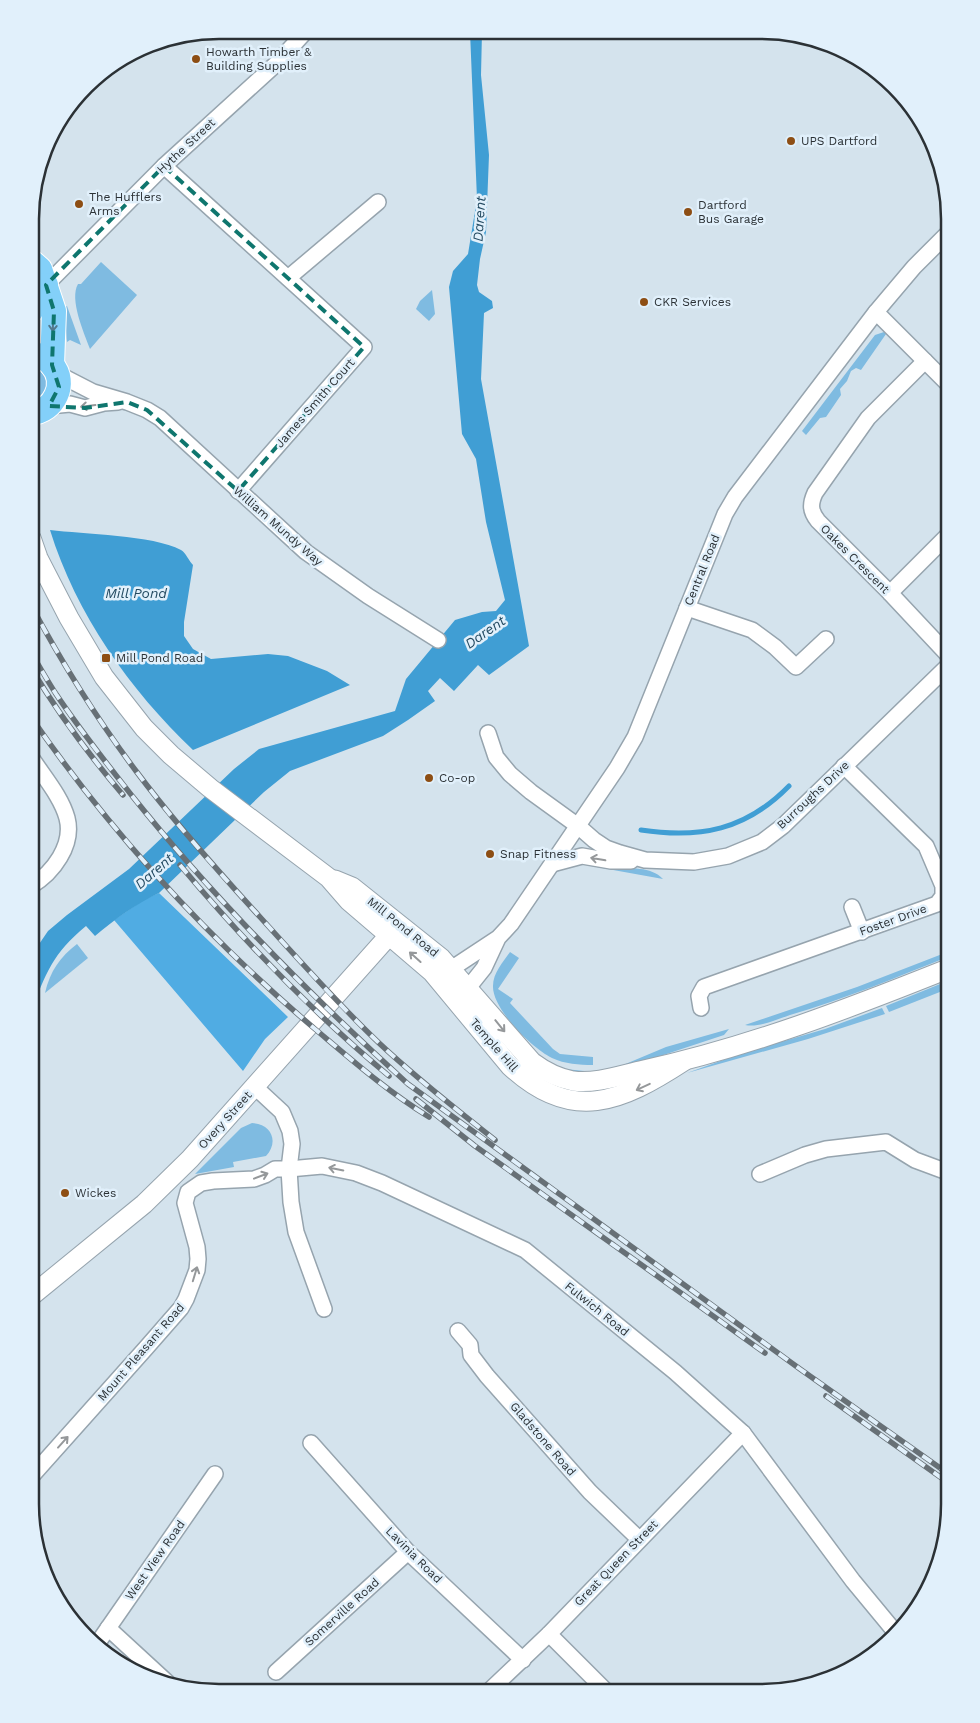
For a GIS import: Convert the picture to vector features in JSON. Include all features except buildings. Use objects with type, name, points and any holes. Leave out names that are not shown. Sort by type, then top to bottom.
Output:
[{"type":"main road","points":[[39,290],[54,310],[55,369],[59,388],[56,398],[40,410]]},
{"type":"main road","points":[[39,355],[55,369]]},
{"type":"street","name":"Hythe Street","points":[[39,279],[276,64],[298,39]]},
{"type":"street","name":"James Smith Court","points":[[164,166],[364,347],[238,491]]},
{"type":"street","points":[[288,278],[378,202]]},
{"type":"street","name":"Central Road","points":[[451,969],[498,938],[511,924],[617,768],[635,737],[725,514],[735,497],[876,312],[914,267],[941,239]]},
{"type":"street","points":[[876,312],[941,377]]},
{"type":"street","name":"Oakes Crescent","points":[[925,361],[868,418],[815,493],[811,508],[813,515],[818,521],[941,647]]},
{"type":"street","name":"William Mundy Way","points":[[55,369],[94,392],[127,402],[160,418],[306,552],[337,576],[438,640]]},
{"type":"street","name":"William Mundy Way","points":[[40,410],[70,404],[85,408],[104,403],[127,402]]},
{"type":"street","points":[[890,593],[941,542]]},
{"type":"street","name":"Mill Pond Road","points":[[39,560],[69,618],[104,677],[144,728],[171,755],[210,788],[329,878],[349,901],[441,958],[468,988]]},
{"type":"street","points":[[687,608],[752,630],[775,647],[796,667],[826,639]]},
{"type":"street","name":"Burroughs Drive","points":[[552,864],[582,856],[610,861],[694,862],[728,856],[762,842],[783,826],[941,673]]},
{"type":"street","name":"Burroughs Drive","points":[[488,733],[496,757],[510,774],[531,792],[606,848],[645,860]]},
{"type":"street","name":"Foster Drive","points":[[844,766],[926,846],[941,881]]},
{"type":"street","points":[[39,770],[61,805],[67,818],[68,829],[63,850],[58,860],[39,880]]},
{"type":"street","name":"Foster Drive","points":[[701,1008],[699,996],[704,987],[862,932],[937,904],[941,899]]},
{"type":"street","points":[[852,906],[862,932]]},
{"type":"street","name":"Mill Pond Road","points":[[393,928],[449,992]]},
{"type":"street","name":"Overy Street","points":[[39,1291],[144,1204],[211,1137],[393,928]]},
{"type":"street","name":"Central Road","points":[[468,988],[484,968],[498,938]]},
{"type":"street","points":[[451,969],[449,992],[468,988]]},
{"type":"street","name":"Temple Hill","points":[[468,988],[532,1062],[542,1070],[573,1081],[597,1080],[684,1061],[848,1008],[941,972]]},
{"type":"street","name":"Temple Hill","points":[[449,992],[510,1066],[524,1078],[552,1094],[566,1099],[581,1101],[613,1099],[651,1083],[684,1061]]},
{"type":"street","points":[[255,1087],[282,1112],[290,1131],[292,1144],[289,1169],[291,1202],[296,1232],[324,1309]]},
{"type":"street","points":[[760,1174],[805,1155],[826,1149],[886,1142],[914,1160],[941,1170]]},
{"type":"street","name":"Fulwich Road","points":[[289,1169],[322,1166],[356,1173],[382,1183],[525,1250],[675,1372],[743,1433],[853,1581],[891,1628]]},
{"type":"street","name":"Mount Pleasant Road","points":[[39,1468],[181,1308],[186,1299],[197,1270],[198,1259],[197,1247],[185,1206],[188,1192],[196,1185],[204,1182],[254,1179],[275,1168],[289,1169]]},
{"type":"street","name":"Gladstone Road","points":[[458,1331],[470,1345],[471,1355],[487,1376],[590,1492],[639,1539]]},
{"type":"street","name":"Great Queen Street","points":[[497,1684],[549,1634],[743,1433]]},
{"type":"street","name":"Lavinia Road","points":[[311,1443],[408,1552],[523,1660]]},
{"type":"street","name":"West View Road","points":[[100,1639],[215,1474]]},
{"type":"street","name":"Somerville Road","points":[[276,1672],[408,1552]]},
{"type":"street","points":[[108,1628],[158,1674]]},
{"type":"street","points":[[549,1634],[600,1684]]},
{"type":"highlighted area","points":[[164,166],[364,347],[238,491],[147,410],[127,402],[85,408],[49,406],[59,387],[52,365],[54,311],[46,285]]},
{"type":"shaded area","points":[[101,262],[137,295],[90,349],[78,316],[75,298],[76,290],[78,284],[81,284]]},
{"type":"shaded area","points":[[432,290],[435,314],[429,321],[416,309],[420,301]]},
{"type":"shaded area","points":[[67,306],[81,345],[70,340],[67,342],[64,308]]},
{"type":"shaded area","points":[[884,332],[886,334],[861,370],[856,368],[851,371],[847,381],[840,389],[841,395],[826,417],[820,418],[806,435],[802,431],[875,335]]},
{"type":"shaded area","points":[[39,366],[49,384],[43,397],[39,399]]},
{"type":"shaded area","points":[[590,862],[611,867],[646,870],[653,872],[663,879],[591,866]]},
{"type":"shaded area","points":[[159,893],[288,1017],[265,1039],[243,1071],[114,920],[145,899]]},
{"type":"shaded area","points":[[77,944],[88,958],[45,993],[56,965]]},
{"type":"shaded area","points":[[510,952],[519,958],[498,989],[513,999],[510,1003],[553,1049],[560,1054],[593,1057],[593,1065],[572,1064],[552,1058],[524,1037],[506,1016],[494,995],[493,981]]},
{"type":"shaded area","points":[[941,954],[941,960],[851,995],[768,1023],[745,1025],[857,987]]},
{"type":"shaded area","points":[[941,984],[941,992],[889,1012],[886,1006]]},
{"type":"shaded area","points":[[882,1008],[885,1014],[808,1039],[687,1073],[737,1055],[825,1029]]},
{"type":"shaded area","points":[[729,1029],[724,1035],[618,1070],[599,1071],[616,1068],[666,1047]]},
{"type":"shaded area","points":[[546,1061],[565,1069],[590,1072],[567,1073]]},
{"type":"shaded area","points":[[252,1123],[259,1124],[269,1130],[273,1140],[270,1151],[266,1156],[233,1162],[234,1167],[195,1174],[241,1128]]},
{"type":"water","name":"Darent","points":[[470,39],[482,39],[481,75],[489,155],[486,232],[477,285],[479,292],[492,301],[493,308],[484,313],[481,379],[529,646],[489,675],[478,665],[454,691],[440,678],[428,691],[435,701],[383,736],[290,771],[264,792],[159,893],[126,912],[95,936],[86,926],[58,955],[51,965],[39,992],[39,944],[48,931],[129,869],[234,769],[259,749],[395,711],[406,679],[455,620],[482,612],[496,611],[505,600],[486,522],[476,459],[462,434],[449,287],[453,271],[468,254],[477,199]]},
{"type":"water","name":"Mill Pond","points":[[50,530],[136,538],[169,545],[181,550],[193,565],[184,622],[184,636],[193,649],[211,659],[268,654],[288,656],[327,671],[350,685],[193,750],[148,702],[108,649],[74,591]]},
{"type":"waterway","points":[[641,830],[683,833],[721,828],[739,822],[756,813],[789,786]]},
{"type":"railway","points":[[39,619],[94,711],[150,790],[196,846],[364,1028],[422,1081],[495,1140]]},
{"type":"railway","points":[[39,665],[74,721],[133,797],[197,873],[300,982],[408,1084],[800,1369],[941,1469]]},
{"type":"railway","points":[[39,681],[74,733],[123,795]]},
{"type":"railway","points":[[39,728],[94,802],[128,843],[199,921],[275,994],[315,1029],[384,1086],[429,1117]]},
{"type":"railway","points":[[180,865],[280,975],[333,1027],[389,1076]]},
{"type":"railway","points":[[416,1099],[475,1146],[765,1353]]},
{"type":"railway","points":[[826,1396],[941,1478]]},
{"type":"place","name":"Howarth Timber & Building Supplies","points":[[196,59]]},
{"type":"place","name":"UPS Dartford","points":[[791,141]]},
{"type":"place","name":"The Hufflers Arms","points":[[79,204]]},
{"type":"place","name":"Dartford Bus Garage","points":[[688,212]]},
{"type":"place","name":"CKR Services","points":[[644,302]]},
{"type":"place","name":"Mill Pond Road","points":[[106,658]]},
{"type":"place","name":"Co-op","points":[[429,778]]},
{"type":"place","name":"Snap Fitness","points":[[490,854]]},
{"type":"place","name":"Wickes","points":[[65,1193]]}]
